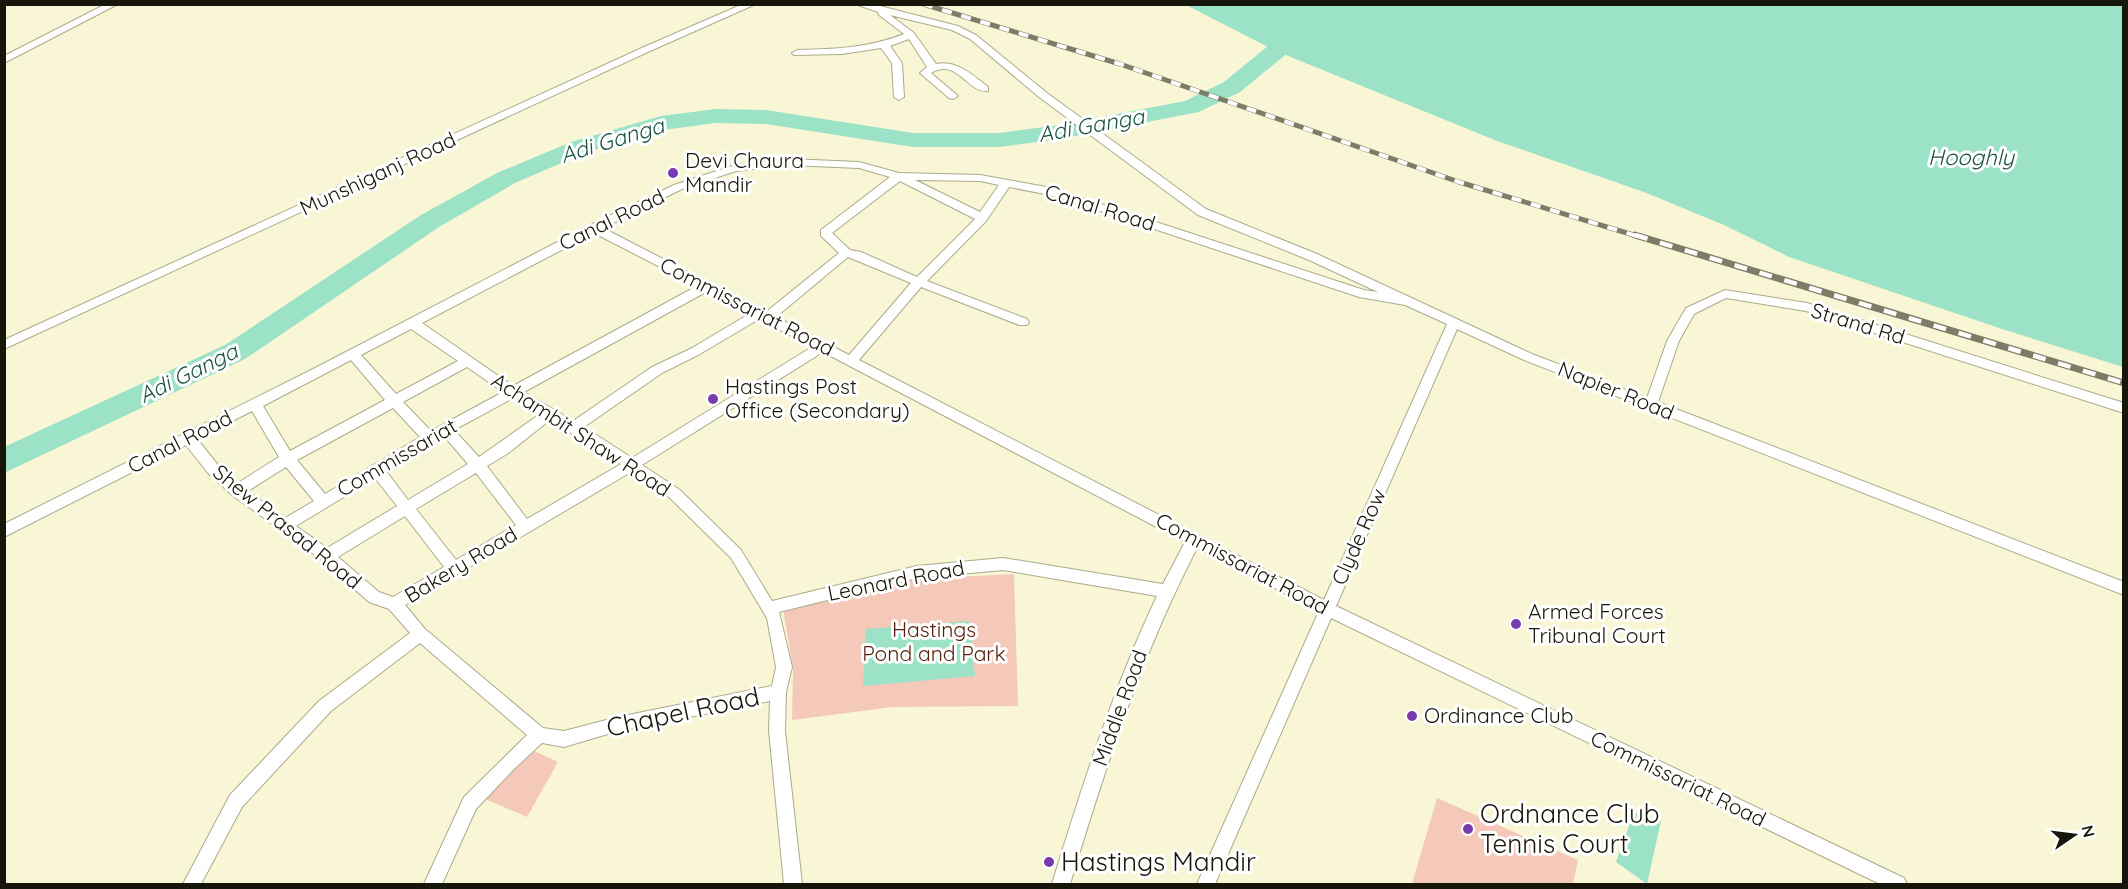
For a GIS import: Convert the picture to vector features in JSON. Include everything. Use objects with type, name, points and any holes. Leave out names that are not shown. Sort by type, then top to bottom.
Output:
[{"type":"street","points":[[4,60],[114,4]]},
{"type":"street","name":"Munshiganj Road","points":[[4,345],[647,49],[752,4]]},
{"type":"street","points":[[860,4],[877,10],[911,35],[933,68]]},
{"type":"street","name":"Napier Road","points":[[877,10],[955,28],[973,37],[1043,95],[1202,212],[1312,257],[1528,357],[2124,589]]},
{"type":"street","points":[[797,53],[885,46],[911,35]]},
{"type":"street","points":[[885,46],[897,63],[899,97]]},
{"type":"street","points":[[953,96],[925,73],[933,68],[947,65],[968,76],[984,89]]},
{"type":"street","name":"Canal Road","points":[[4,531],[353,354],[594,228],[678,188],[735,168],[789,162],[859,165],[899,176],[980,178],[1052,192],[1363,294],[1408,301]]},
{"type":"street","points":[[982,218],[899,176],[825,233],[846,253],[857,255],[919,282],[1023,322]]},
{"type":"street","points":[[852,360],[919,282],[982,218],[1006,183]]},
{"type":"street","name":"Commissariat Road","points":[[594,228],[1328,609],[1898,885]]},
{"type":"street","points":[[574,427],[657,370],[763,315],[846,253]]},
{"type":"street","name":"Commissariat","points":[[284,526],[429,438],[707,286]]},
{"type":"street","name":"Strand Rd","points":[[1651,405],[1673,341],[1690,311],[1725,294],[1807,307],[2124,408]]},
{"type":"street","name":"Clyde Row","points":[[1206,885],[1454,322]]},
{"type":"street","name":"Achambit Shaw Road","points":[[412,323],[467,362],[549,414],[574,427],[675,494],[736,554],[774,617],[784,667],[778,692]]},
{"type":"street","name":"Bakery Road","points":[[192,885],[236,801],[325,706],[420,634],[394,604],[631,465],[823,346]]},
{"type":"street","points":[[353,354],[429,438]]},
{"type":"street","points":[[237,491],[287,459],[467,362]]},
{"type":"street","points":[[255,404],[287,459],[323,501]]},
{"type":"street","points":[[327,556],[478,465],[549,414]]},
{"type":"street","points":[[445,429],[478,465],[525,527]]},
{"type":"street","name":"Shew Prasad Road","points":[[188,438],[213,469],[237,491],[327,556],[374,597],[394,604]]},
{"type":"street","points":[[376,469],[454,569]]},
{"type":"street","name":"Middle Road","points":[[1061,885],[1082,812],[1113,723],[1165,591],[1194,539]]},
{"type":"street","name":"Leonard Road","points":[[769,608],[917,572],[1003,564],[1165,591]]},
{"type":"street","points":[[420,634],[539,735],[508,763],[470,803],[433,885]]},
{"type":"street","name":"Chapel Road","points":[[539,735],[564,739],[618,724],[778,692],[777,731],[793,885]]},
{"type":"green space","name":"Hastings Pond and Park","points":[[1014,574],[1018,706],[893,707],[792,720],[793,669],[783,609],[915,579]]},
{"type":"green space","points":[[532,750],[558,762],[527,817],[483,798]]},
{"type":"green space","name":"Ordnance Club Tennis Court","points":[[1437,798],[1578,860],[1573,884],[1412,884]]},
{"type":"water","name":"Hooghly","points":[[1186,5],[2123,5],[2123,367],[1789,257],[1724,225],[1644,192],[1497,141],[1276,51]]},
{"type":"water","points":[[969,621],[975,676],[863,686],[866,629]]},
{"type":"water","points":[[1634,812],[1661,821],[1647,884],[1616,862]]},
{"type":"waterway","name":"Adi Ganga","points":[[4,461],[235,352],[430,221],[506,178],[579,147],[661,123],[716,116],[766,117],[913,140],[999,140],[1059,132],[1191,107],[1232,87],[1276,51]]},
{"type":"railway","points":[[923,4],[1120,64],[1459,182],[1640,237]]},
{"type":"railway","points":[[1635,235],[2124,383]]},
{"type":"place","name":"Devi Chaura Mandir","points":[[673,173]]},
{"type":"place","name":"Hastings Post Office (Secondary)","points":[[713,399]]},
{"type":"place","name":"Armed Forces Tribunal Court","points":[[1516,624]]},
{"type":"place","name":"Ordinance Club","points":[[1412,716]]},
{"type":"place","name":"Ordnance Club Tennis Court","points":[[1468,829]]},
{"type":"place","name":"Hastings Mandir","points":[[1049,862]]}]
